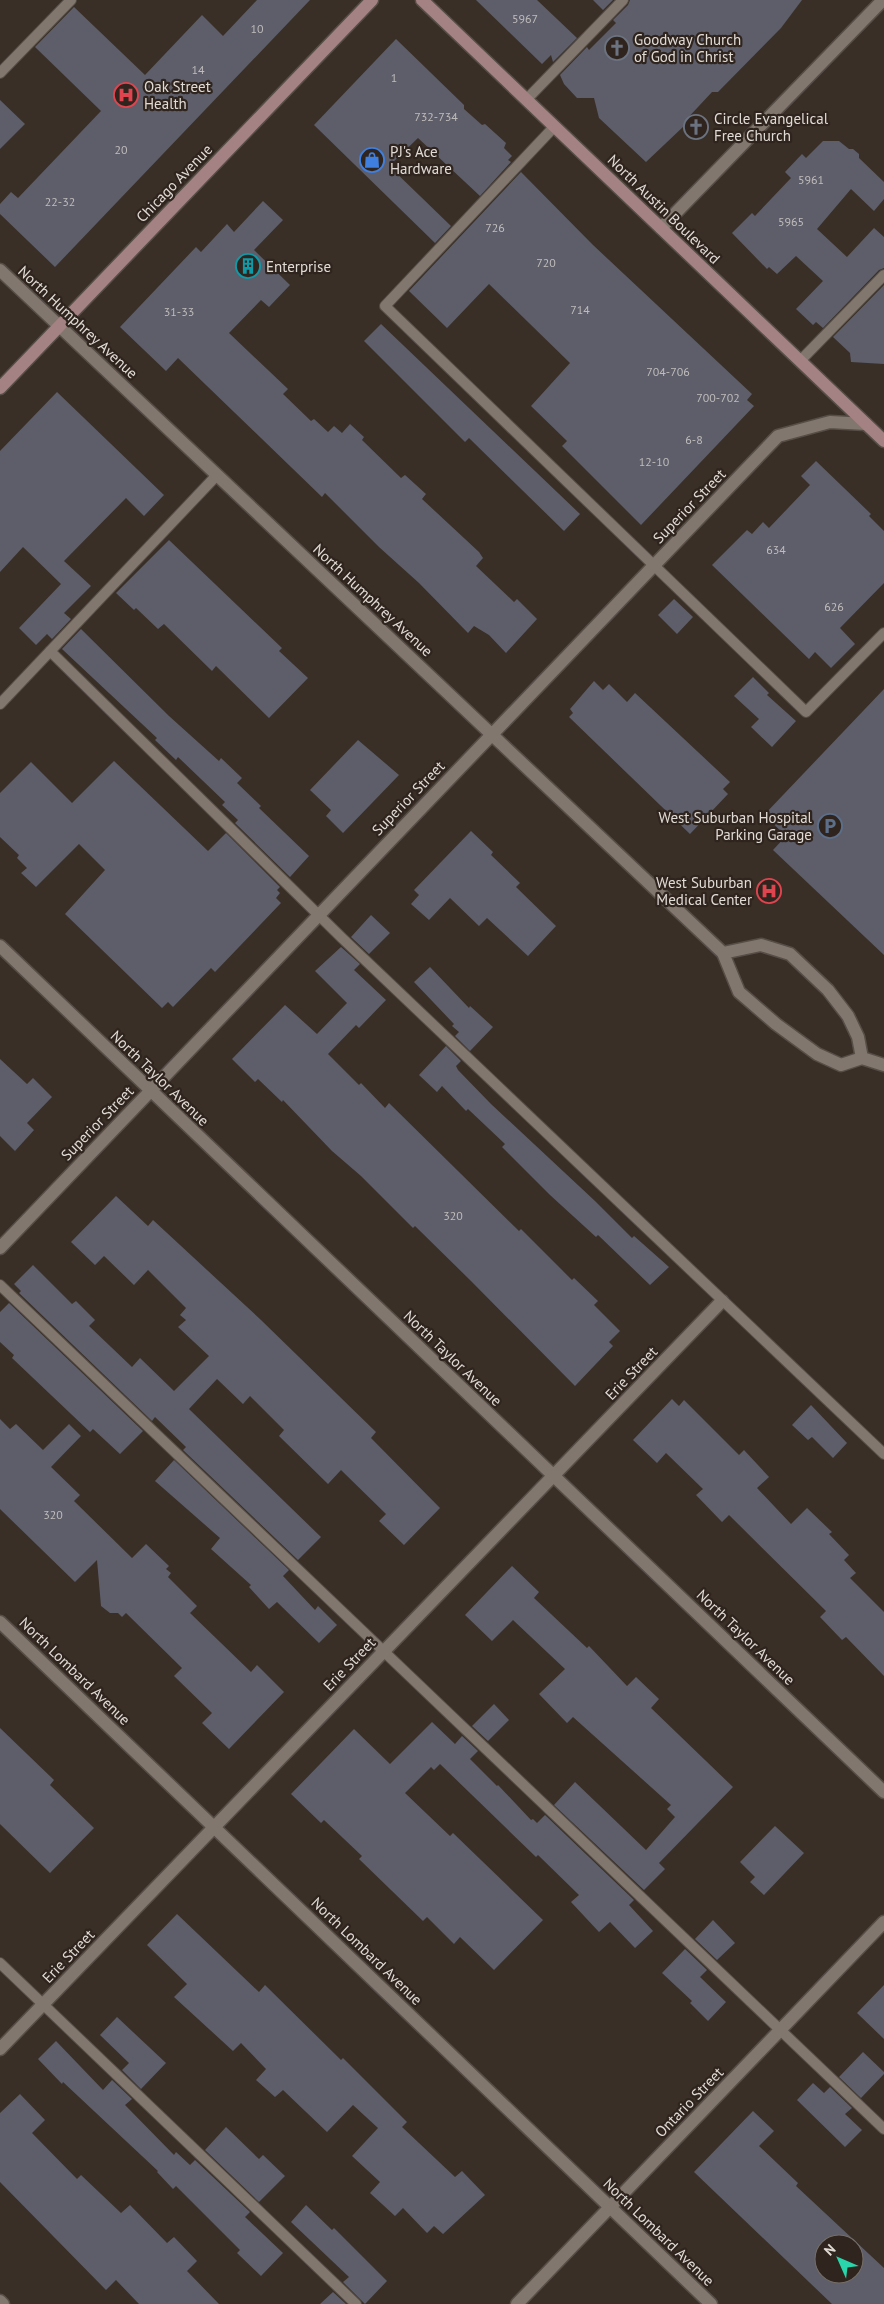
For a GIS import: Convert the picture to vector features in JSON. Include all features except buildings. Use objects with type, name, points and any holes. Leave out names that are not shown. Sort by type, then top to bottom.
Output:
[{"type":"street","name":"Chicago Avenue","points":[[0,388],[372,0]]},
{"type":"street","name":"North Austin Boulevard","points":[[422,0],[884,441]]},
{"type":"street","points":[[661,228],[883,0]]},
{"type":"street","name":"North Humphrey Avenue","points":[[0,270],[723,952],[739,992],[776,1024],[817,1054],[842,1065],[862,1058]]},
{"type":"street","name":"Superior Street","points":[[0,1248],[778,436],[830,422],[866,424]]},
{"type":"street","points":[[723,952],[761,945],[790,954],[828,990],[848,1016],[858,1037],[862,1058],[884,1065]]},
{"type":"street","name":"North Taylor Avenue","points":[[0,946],[884,1792]]},
{"type":"street","name":"Erie Street","points":[[0,2049],[722,1301]]},
{"type":"street","name":"North Lombard Avenue","points":[[0,1622],[711,2304]]},
{"type":"street","name":"Ontario Street","points":[[517,2304],[884,1922]]},
{"type":"street","points":[[0,2301],[3,2304]]},
{"type":"lane","points":[[526,100],[623,0]]},
{"type":"lane","points":[[0,73],[69,1]]},
{"type":"lane","points":[[554,127],[385,306],[806,712],[884,633]]},
{"type":"lane","points":[[800,361],[884,275]]},
{"type":"lane","points":[[0,704],[217,475]]},
{"type":"lane","points":[[50,650],[319,915],[884,1454]]},
{"type":"lane","points":[[0,1285],[884,2128]]},
{"type":"lane","points":[[0,1963],[356,2304]]},
{"type":"place","name":"Goodway Church of God in Christ","points":[[617,48]]},
{"type":"place","name":"Oak Street Health","points":[[126,95]]},
{"type":"place","name":"Circle Evangelical Free Church","points":[[696,127]]},
{"type":"place","name":"PJ's Ace Hardware","points":[[372,160]]},
{"type":"place","name":"Enterprise","points":[[248,266]]},
{"type":"place","name":"West Suburban Hospital Parking Garage","points":[[830,826]]},
{"type":"place","name":"West Suburban Medical Center","points":[[769,891]]}]
